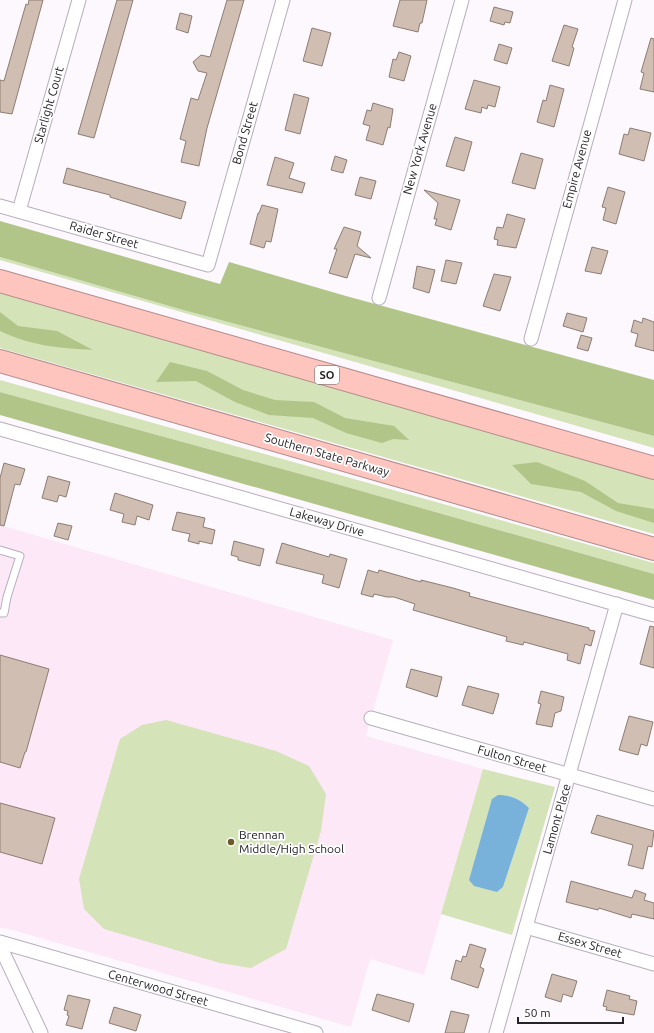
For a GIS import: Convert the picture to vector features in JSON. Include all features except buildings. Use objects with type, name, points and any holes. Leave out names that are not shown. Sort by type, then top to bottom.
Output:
[{"type":"highway","name":"SO","points":[[0,281],[654,468]]},
{"type":"highway","name":"Southern State Parkway","points":[[0,361],[654,549]]},
{"type":"street","name":"Starlight Court","points":[[19,211],[79,0]]},
{"type":"street","name":"Bond Street","points":[[208,265],[283,0]]},
{"type":"street","name":"New York Avenue","points":[[379,298],[462,0]]},
{"type":"street","name":"Empire Avenue","points":[[531,339],[625,0]]},
{"type":"street","name":"Raider Street","points":[[0,206],[208,265]]},
{"type":"street","name":"Lakeway Drive","points":[[0,429],[654,614]]},
{"type":"street","name":"Lamont Place","points":[[496,1033],[570,775],[616,604]]},
{"type":"street","name":"Fulton Street","points":[[371,718],[654,799]]},
{"type":"street","name":"Essex Street","points":[[526,927],[654,964]]},
{"type":"street","name":"Centerwood Street","points":[[0,942],[316,1033]]},
{"type":"street","points":[[0,946],[41,1033]]},
{"type":"lane","points":[[0,550],[20,556],[7,597],[4,613],[0,613]]},
{"type":"shaded area","name":"Brennan Middle/High School","points":[[0,525],[393,640],[366,736],[483,769],[424,975],[370,959],[351,1027],[9,929],[0,928]]},
{"type":"green space","points":[[0,221],[220,284],[229,262],[346,296],[654,380],[654,436],[183,310],[0,257]]},
{"type":"green space","points":[[0,257],[183,310],[654,436],[654,448],[0,260]]},
{"type":"green space","points":[[0,293],[654,479],[654,534],[0,348]]},
{"type":"green space","points":[[0,312],[18,326],[57,331],[93,350],[45,345],[12,336],[0,331]]},
{"type":"green space","points":[[170,362],[207,371],[243,390],[275,400],[314,402],[345,418],[394,426],[409,440],[393,439],[382,443],[346,433],[313,418],[269,415],[235,402],[196,381],[156,382]]},
{"type":"green space","points":[[0,380],[654,563],[654,574],[326,481],[0,392]]},
{"type":"green space","points":[[0,392],[326,481],[654,574],[654,600],[0,415]]},
{"type":"green space","points":[[537,462],[585,481],[618,503],[654,509],[654,523],[616,511],[581,492],[531,484],[512,465]]},
{"type":"green space","points":[[166,720],[276,751],[309,766],[326,794],[321,831],[286,949],[251,968],[220,963],[104,929],[84,909],[79,879],[120,739],[142,725]]},
{"type":"green space","points":[[483,769],[555,787],[512,935],[441,914]],"holes":[[[498,795],[515,798],[529,808],[503,887],[497,892]]]},
{"type":"water","points":[[498,795],[515,798],[529,808],[503,887],[497,892],[474,886],[469,880],[492,799]]},
{"type":"place","name":"Brennan Middle/High School","points":[[231,842]]}]
